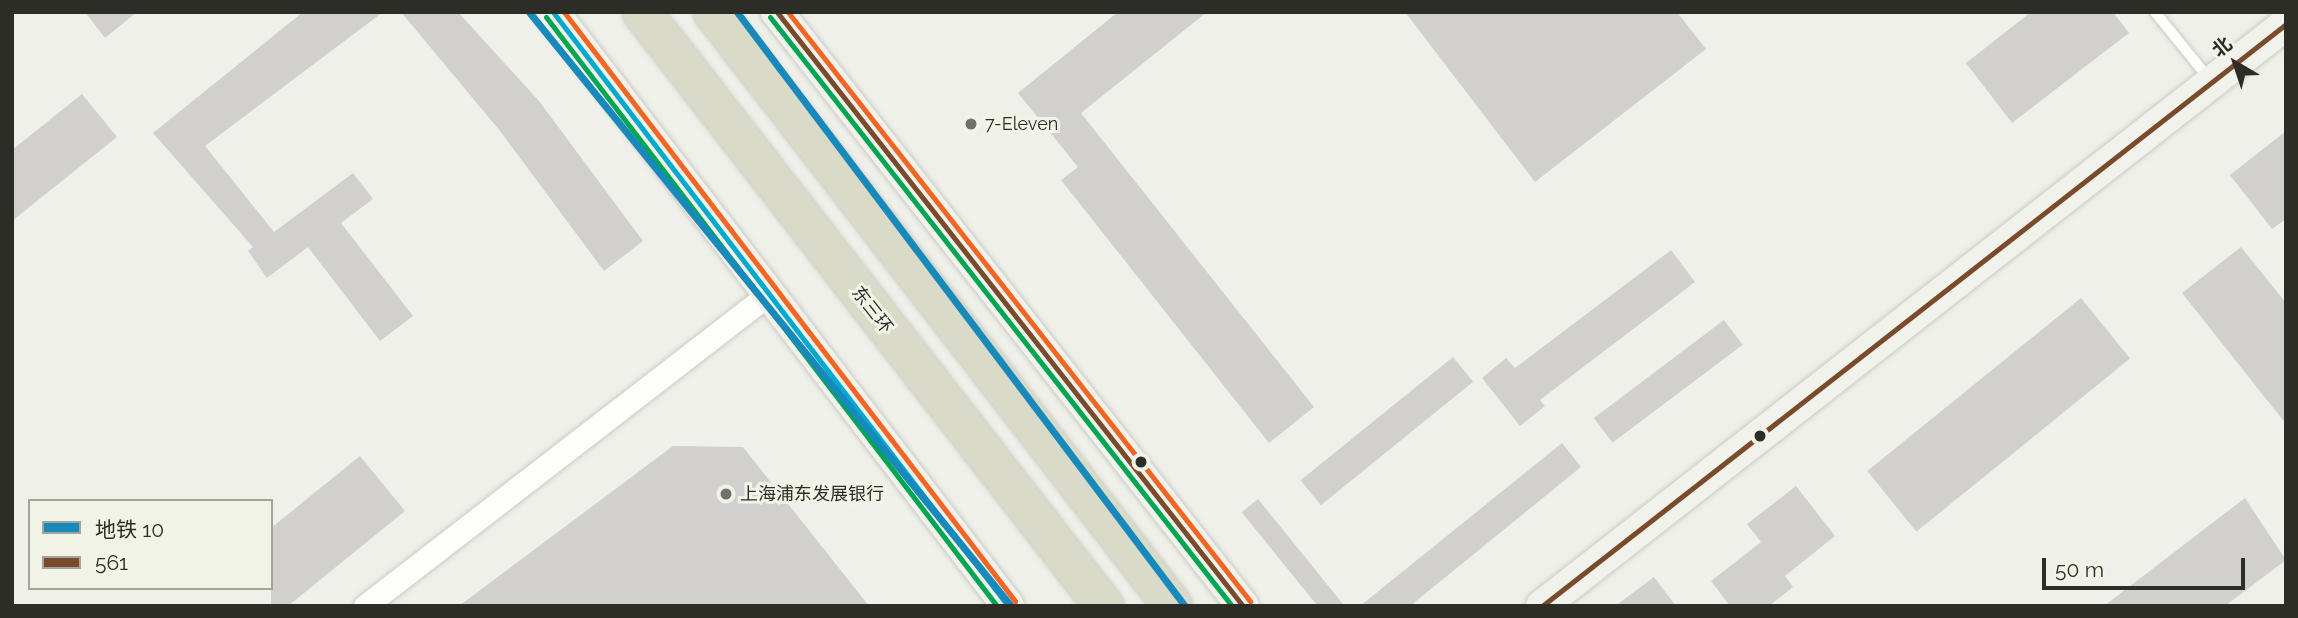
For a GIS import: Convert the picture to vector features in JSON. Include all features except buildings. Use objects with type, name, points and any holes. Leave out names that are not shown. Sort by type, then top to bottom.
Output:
[{"type":"highway","name":"东三环","points":[[642,12],[1104,606]]},
{"type":"highway","points":[[713,12],[1174,606]]},
{"type":"street","points":[[553,12],[1008,606]]},
{"type":"street","points":[[777,12],[1244,606]]},
{"type":"street","points":[[1542,606],[2286,24]]},
{"type":"street","points":[[376,603],[770,293]]},
{"type":"lane","points":[[2155,12],[2211,83]]},
{"type":"metro line","name":"10","points":[[529,12],[1011,606]]},
{"type":"metro line","name":"10","points":[[737,12],[1185,606]]},
{"type":"transit line","points":[[553,12],[1008,606]]},
{"type":"transit line","points":[[564,12],[1015,601]]},
{"type":"transit line","name":"561","points":[[777,12],[1243,606]]},
{"type":"transit line","points":[[788,12],[1250,601]]},
{"type":"transit line","points":[[546,17],[997,606]]},
{"type":"transit line","points":[[770,17],[1232,606]]},
{"type":"transit line","name":"561","points":[[1542,606],[2286,24]]},
{"type":"place","name":"7-Eleven","points":[[971,124]]},
{"type":"place","name":"上海浦东发展银行","points":[[726,494]]}]
